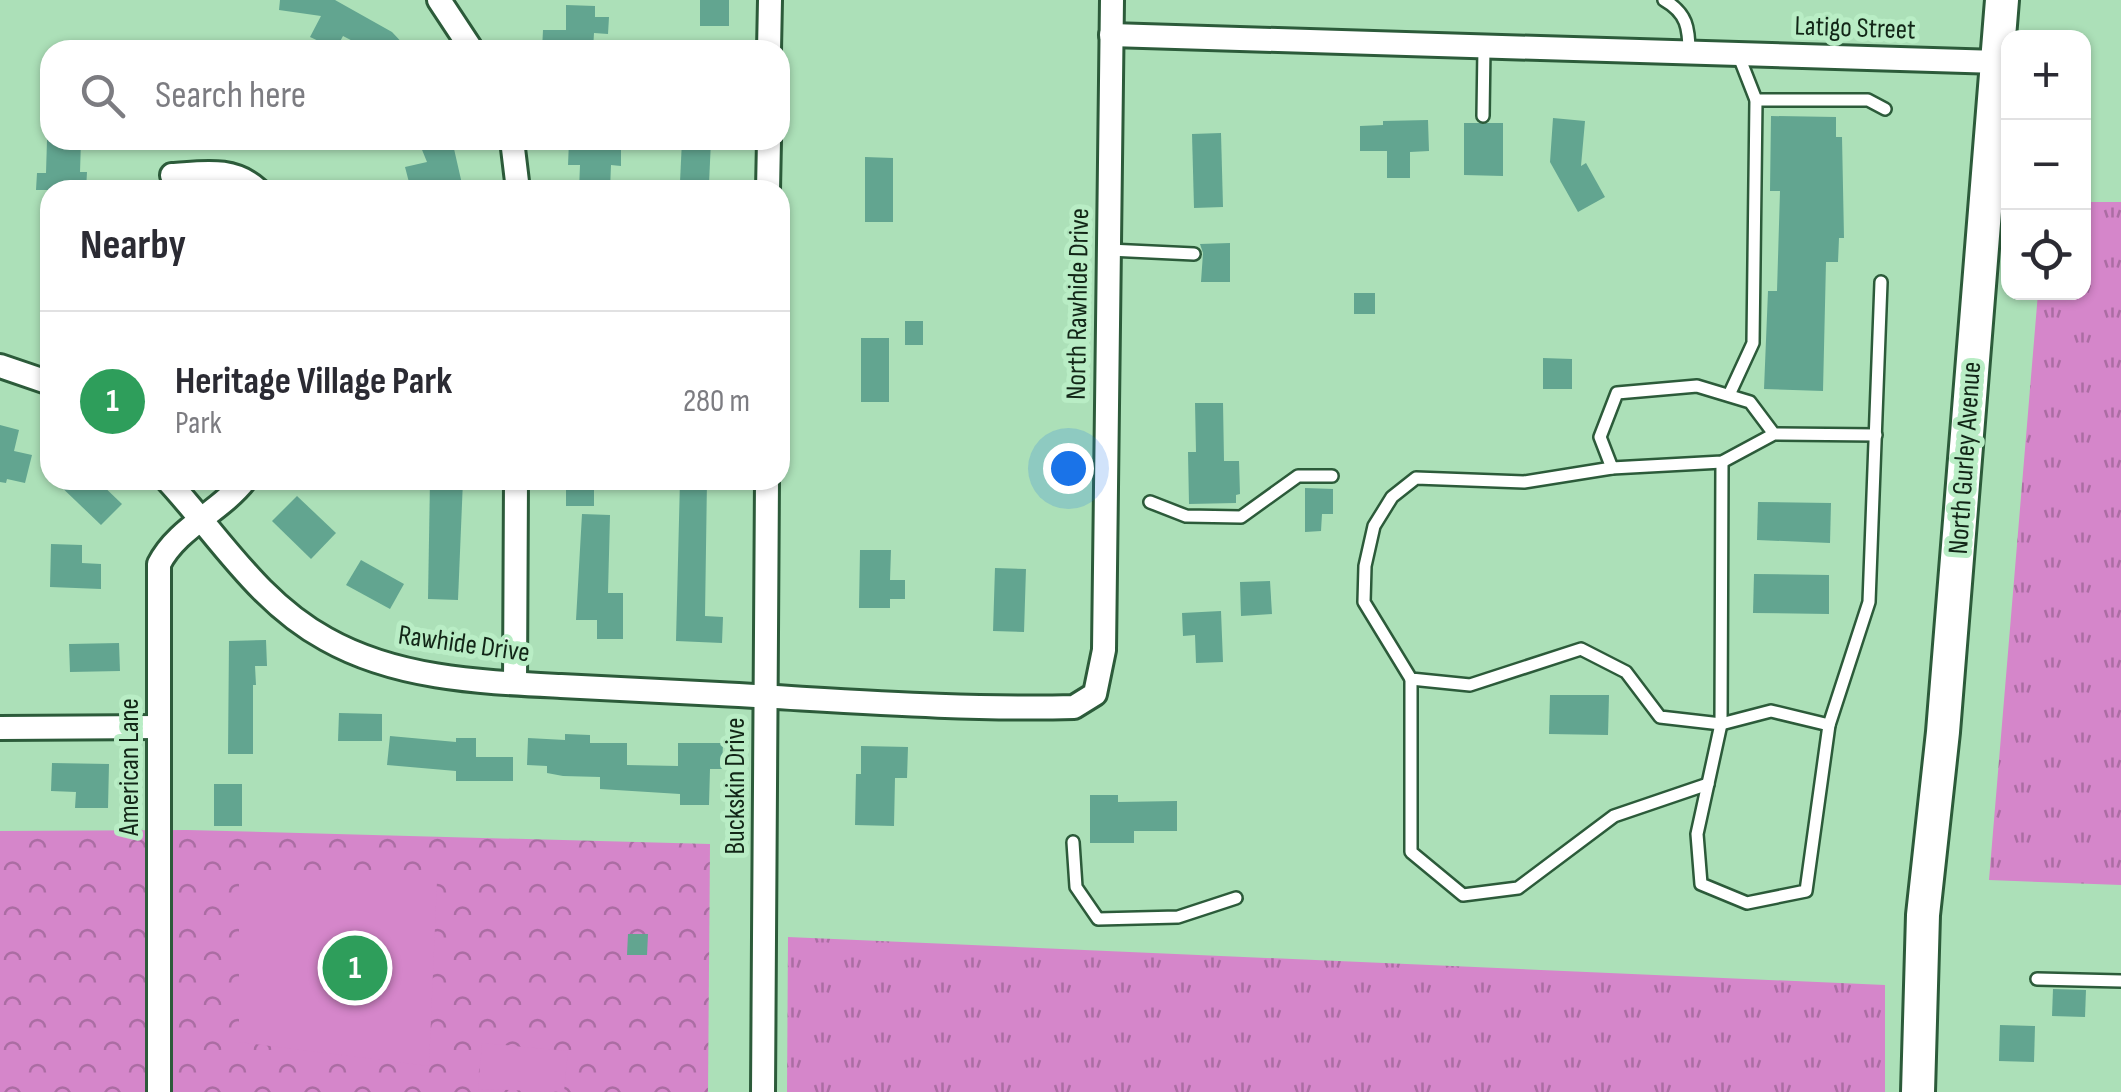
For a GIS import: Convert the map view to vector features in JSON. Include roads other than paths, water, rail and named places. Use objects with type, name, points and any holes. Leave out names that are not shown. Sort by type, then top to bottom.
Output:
[{"type":"street","points":[[769,40],[770,0]]},
{"type":"street","name":"North Rawhide Drive","points":[[765,696],[1074,708],[1095,694],[1104,650],[1112,0]]},
{"type":"street","name":"North Gurley Avenue","points":[[1918,1092],[1923,915],[1943,732],[2002,0]]},
{"type":"street","points":[[442,1],[466,40]]},
{"type":"street","name":"Latigo Street","points":[[1111,35],[1998,62]]},
{"type":"street","points":[[513,150],[517,180]]},
{"type":"street","points":[[768,150],[768,180]]},
{"type":"street","points":[[172,175],[220,172],[247,180]]},
{"type":"street","points":[[0,366],[40,380]]},
{"type":"street","name":"Rawhide Drive","points":[[176,490],[204,519],[252,582],[290,616],[326,640],[366,658],[420,673],[515,684],[765,696]]},
{"type":"street","name":"American Lane","points":[[159,1092],[159,564],[168,545],[234,490]]},
{"type":"street","points":[[515,684],[516,490]]},
{"type":"street","name":"Buckskin Drive","points":[[763,1092],[766,490]]},
{"type":"street","points":[[0,728],[158,727]]},
{"type":"lane","points":[[1664,0],[1678,8],[1689,27],[1689,53]]},
{"type":"lane","points":[[1483,116],[1484,46]]},
{"type":"lane","points":[[1728,396],[1753,343],[1756,100],[1738,54]]},
{"type":"lane","points":[[1756,100],[1868,100],[1885,109]]},
{"type":"lane","points":[[1109,250],[1194,254]]},
{"type":"lane","points":[[1722,462],[1721,724],[1697,834],[1701,884],[1747,903],[1806,892],[1829,724],[1869,602],[1882,282]]},
{"type":"lane","points":[[1612,468],[1600,437],[1617,392],[1696,386],[1750,402],[1774,434]]},
{"type":"lane","points":[[1708,784],[1614,816],[1518,888],[1463,895],[1412,852],[1410,678],[1364,602],[1365,566],[1374,526],[1392,497],[1416,478],[1524,482],[1612,468],[1722,462],[1774,434],[1876,435]]},
{"type":"lane","points":[[1150,502],[1186,516],[1241,517],[1298,476],[1332,476]]},
{"type":"lane","points":[[1410,678],[1470,685],[1582,650],[1626,672],[1660,717],[1721,724],[1771,711],[1829,724]]},
{"type":"lane","points":[[1073,842],[1076,887],[1098,919],[1178,917],[1236,898]]},
{"type":"lane","points":[[2037,979],[2121,981]]},
{"type":"place","name":"Heritage Village Park","points":[[355,968]]}]
